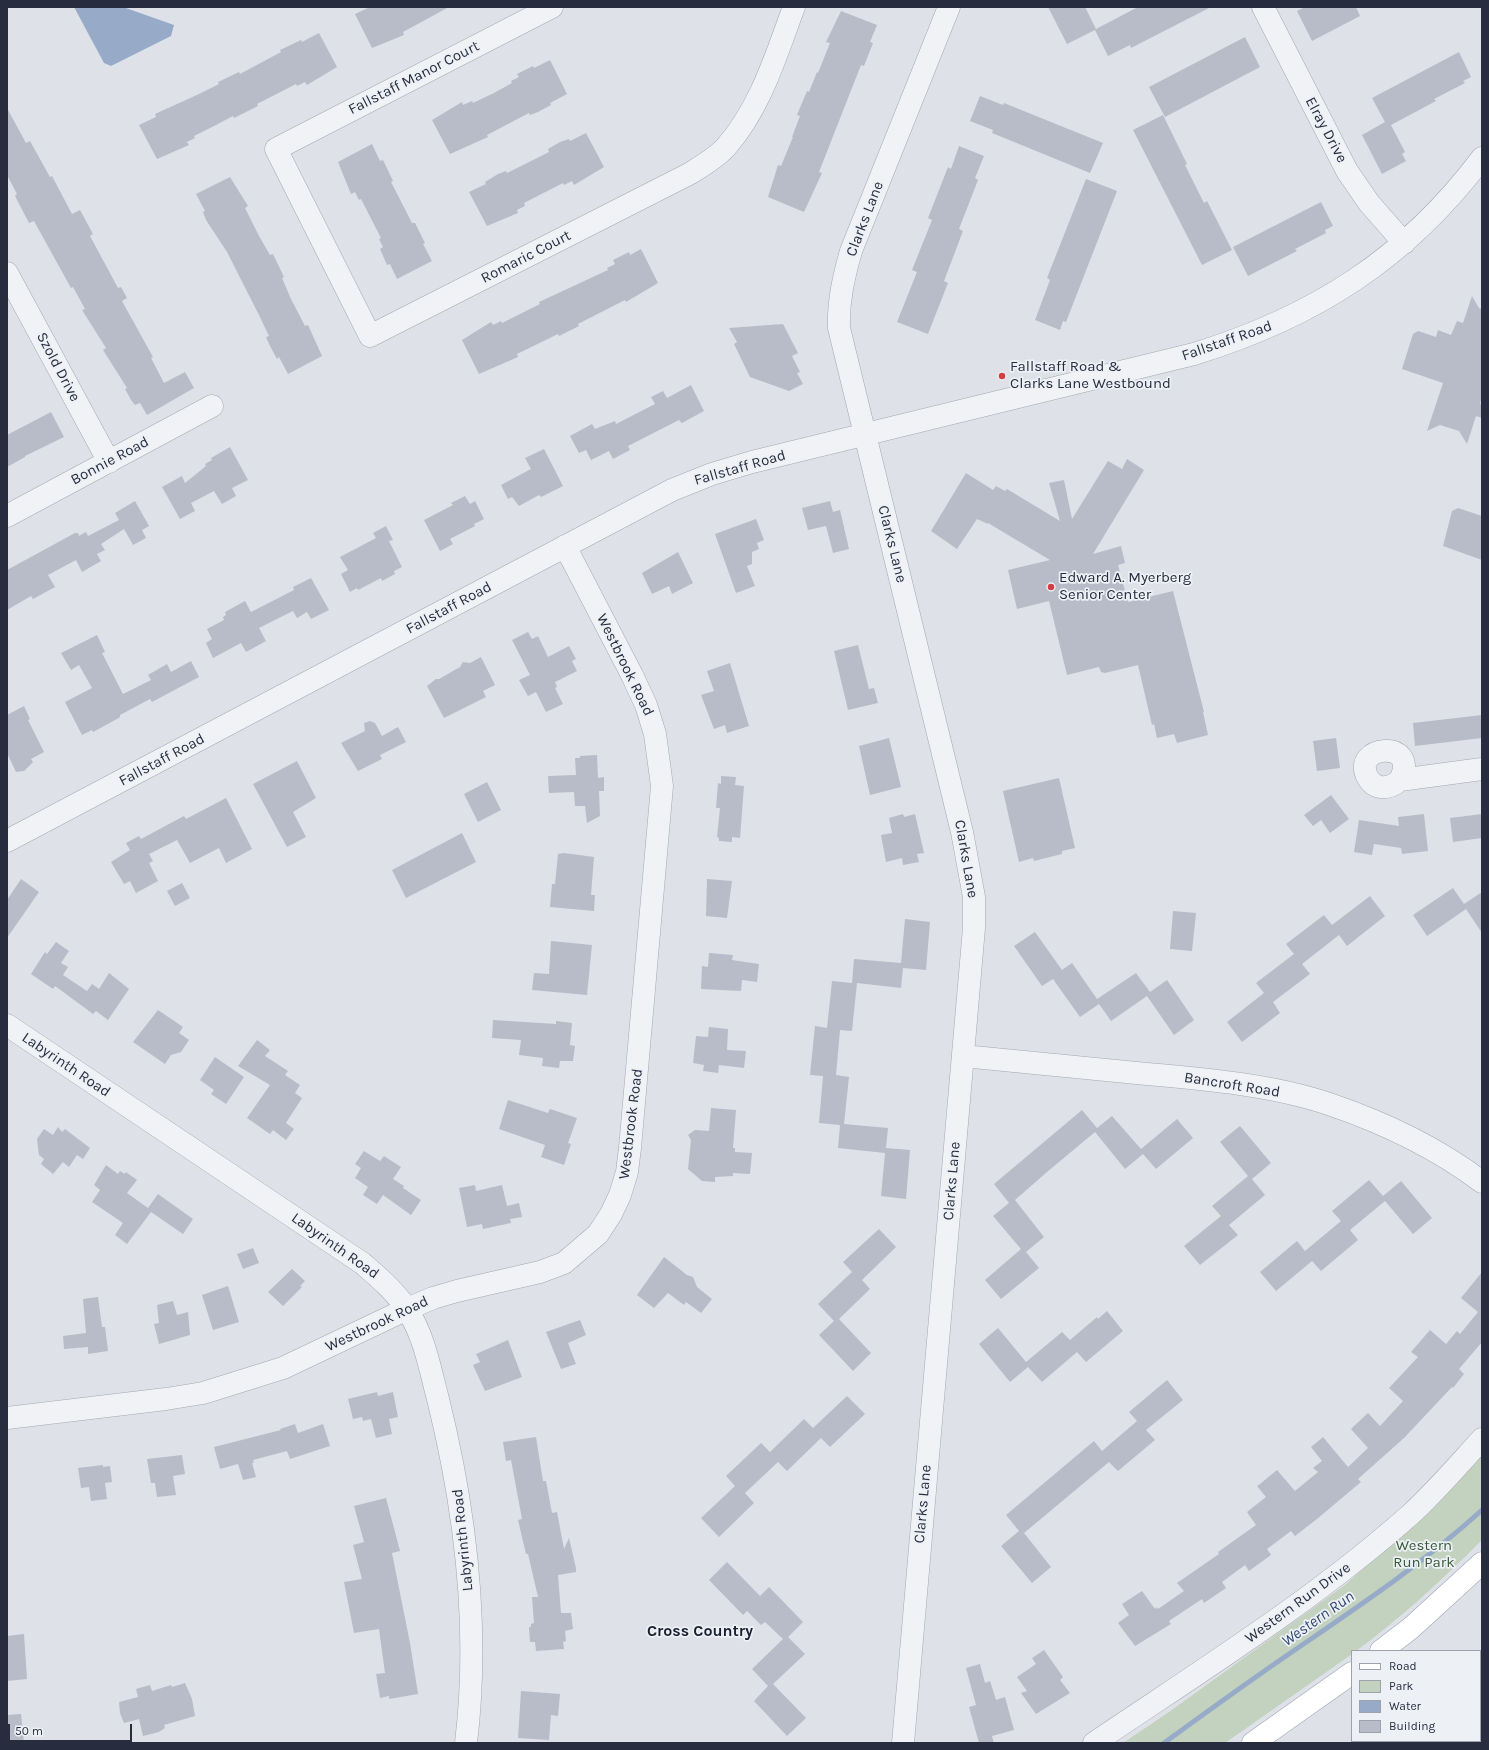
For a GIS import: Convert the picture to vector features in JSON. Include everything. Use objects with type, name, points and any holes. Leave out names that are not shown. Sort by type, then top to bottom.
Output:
[{"type":"main road","points":[[1382,1650],[1411,1628],[1482,1564]]},
{"type":"main road","points":[[1253,1743],[1351,1674]]},
{"type":"street","name":"Fallstaff Manor Court","points":[[276,149],[552,7]]},
{"type":"street","name":"Romaric Court","points":[[276,149],[370,336],[689,174],[709,162],[725,148],[751,112],[794,7]]},
{"type":"street","name":"Clarks Lane","points":[[903,1743],[974,928],[974,897],[970,868],[839,328],[838,308],[842,283],[851,251],[949,7]]},
{"type":"street","name":"Elray Drive","points":[[1263,7],[1347,171],[1370,203],[1404,243]]},
{"type":"street","name":"Fallstaff Road","points":[[7,841],[672,490],[705,476],[752,462],[866,436],[1194,354],[1249,336],[1333,294],[1361,277],[1404,243],[1449,197],[1482,158]]},
{"type":"street","name":"Szold Drive","points":[[7,273],[109,462]]},
{"type":"street","name":"Bonnie Road","points":[[7,516],[212,406]]},
{"type":"street","name":"Westbrook Road","points":[[7,1418],[166,1399],[203,1392],[283,1368],[407,1309],[457,1290],[540,1272],[564,1263],[598,1234],[620,1195],[627,1172],[662,804],[661,767],[655,734],[646,705],[565,546]]},
{"type":"street","points":[[1400,780],[1482,769]]},
{"type":"street","name":"Labyrinth Road","points":[[7,1025],[362,1263],[387,1284],[407,1309],[419,1335],[429,1366],[448,1440],[466,1540],[472,1633],[469,1711],[466,1743]]},
{"type":"street","name":"Bancroft Road","points":[[963,1056],[1207,1079],[1298,1096],[1328,1104],[1395,1131],[1440,1154],[1482,1182]]},
{"type":"street","name":"Western Run Drive","points":[[1094,1743],[1257,1634],[1322,1588],[1412,1513],[1482,1439]]},
{"type":"green space","name":"Western Run Park","points":[[1482,1452],[1482,1540],[1405,1612],[1357,1650],[1351,1650],[1351,1655],[1225,1743],[1123,1743],[1169,1712],[1345,1585],[1436,1503]]},
{"type":"water","points":[[74,7],[123,7],[174,25],[171,36],[111,66],[104,63]]},
{"type":"building","points":[[370,7],[449,7],[403,32],[404,35],[372,48],[355,14]]},
{"type":"building","points":[[1048,7],[1085,7],[1096,29],[1138,7],[1211,7],[1131,48],[1130,45],[1108,56],[1095,30],[1067,44]]},
{"type":"building","points":[[1305,7],[1356,7],[1360,16],[1312,41],[1297,11]]},
{"type":"building","points":[[841,11],[877,25],[870,42],[873,43],[864,66],[861,65],[819,172],[822,173],[804,212],[768,197],[778,165],[781,166],[793,137],[800,116],[797,115],[807,91],[809,92],[817,72],[818,73],[830,43],[826,42]]},
{"type":"building","points":[[319,33],[337,67],[307,85],[305,82],[297,86],[296,84],[257,104],[258,106],[234,118],[233,116],[194,136],[195,138],[187,142],[189,145],[157,159],[139,125],[156,117],[155,114],[219,84],[218,82],[239,72],[240,74],[281,52],[280,50],[301,40],[302,42]]},
{"type":"building","points":[[1245,37],[1260,67],[1165,117],[1149,87]]},
{"type":"building","points":[[1459,52],[1471,77],[1463,81],[1465,83],[1434,99],[1436,101],[1391,125],[1405,152],[1402,154],[1406,161],[1382,174],[1362,135],[1385,122],[1372,98]]},
{"type":"building","points":[[550,60],[567,94],[550,103],[551,105],[538,112],[530,115],[529,113],[487,135],[488,137],[450,154],[432,120],[462,102],[463,105],[472,101],[473,103],[494,93],[512,83],[511,81],[519,77],[517,74]]},
{"type":"building","points":[[980,96],[1003,105],[1004,103],[1103,143],[1090,173],[992,133],[993,130],[970,121]]},
{"type":"building","points":[[7,108],[26,143],[30,141],[50,177],[52,176],[72,214],[80,210],[93,234],[90,236],[118,288],[121,287],[127,298],[122,301],[153,357],[151,358],[164,383],[185,372],[194,388],[147,415],[140,403],[135,405],[131,400],[125,389],[127,388],[103,350],[106,348],[82,310],[85,309],[73,287],[71,288],[34,221],[29,223],[15,196],[17,194],[7,175]]},
{"type":"building","points":[[1163,115],[1204,203],[1207,201],[1232,250],[1202,265],[1133,130]]},
{"type":"building","points":[[586,133],[604,167],[574,185],[572,181],[564,185],[563,183],[524,203],[525,206],[517,210],[518,213],[487,226],[469,192],[486,184],[485,182],[498,174],[506,171],[507,173],[549,152],[548,149],[560,142],[569,139],[570,141]]},
{"type":"building","points":[[372,144],[380,161],[383,160],[393,181],[391,182],[412,223],[415,223],[425,243],[423,244],[432,261],[397,279],[390,264],[387,265],[380,249],[383,247],[379,239],[381,238],[361,199],[359,200],[355,192],[351,194],[338,162]]},
{"type":"building","points":[[959,146],[984,156],[975,178],[978,180],[959,229],[963,231],[944,281],[948,283],[928,334],[897,322],[917,272],[912,270],[932,220],[928,218],[948,167],[951,169]]},
{"type":"building","points":[[230,177],[248,206],[245,208],[259,236],[270,255],[273,254],[284,277],[282,278],[291,299],[305,326],[308,325],[322,356],[288,374],[279,357],[277,359],[270,346],[266,337],[269,336],[259,315],[227,252],[206,220],[203,212],[205,211],[196,194]]},
{"type":"building","points":[[1086,179],[1117,191],[1066,322],[1063,321],[1060,330],[1035,320],[1050,280],[1047,278]]},
{"type":"building","points":[[1321,202],[1333,226],[1325,230],[1326,233],[1295,249],[1297,251],[1248,276],[1233,247]]},
{"type":"building","points":[[641,249],[658,283],[626,302],[625,300],[578,324],[579,326],[559,336],[558,334],[517,354],[518,357],[479,374],[462,340],[491,322],[493,325],[501,321],[502,323],[540,304],[539,302],[608,270],[607,268],[615,264],[613,260],[629,252],[630,255]]},
{"type":"building","points":[[1472,296],[1479,308],[1482,309],[1482,397],[1480,403],[1482,407],[1482,418],[1476,416],[1467,444],[1459,431],[1440,425],[1427,431],[1443,383],[1402,369],[1413,334],[1418,331],[1436,337],[1438,330],[1451,335],[1457,321],[1463,323]]},
{"type":"building","points":[[783,324],[798,353],[792,356],[800,372],[797,373],[803,384],[789,391],[750,377],[734,344],[737,342],[729,328]]},
{"type":"building","points":[[691,385],[704,411],[682,423],[679,420],[628,446],[630,450],[613,459],[609,451],[591,460],[586,450],[579,453],[570,436],[592,424],[595,429],[615,421],[616,424],[655,404],[651,397],[663,391],[667,398]]},
{"type":"building","points":[[51,412],[64,437],[25,456],[7,467],[7,435]]},
{"type":"building","points":[[230,447],[248,480],[232,488],[236,496],[222,504],[214,491],[191,503],[195,511],[180,519],[162,487],[182,476],[185,483],[206,466],[205,464],[212,460],[211,458]]},
{"type":"building","points":[[544,449],[563,486],[541,497],[539,495],[519,506],[512,497],[508,499],[501,485],[531,469],[525,458]]},
{"type":"building","points":[[1127,459],[1144,470],[1093,554],[1121,546],[1125,563],[1118,565],[1128,602],[1173,591],[1204,712],[1208,735],[1177,743],[1174,734],[1157,738],[1154,724],[1152,725],[1138,665],[1105,673],[1101,672],[1099,667],[1067,675],[1049,601],[1017,609],[1008,570],[1050,560],[988,523],[977,519],[957,549],[931,531],[966,473],[993,490],[996,486],[1005,491],[1007,489],[1060,521],[1049,483],[1064,480],[1072,519],[1108,461],[1122,469]]},
{"type":"building","points":[[465,496],[470,504],[475,501],[484,519],[474,524],[475,526],[450,539],[453,544],[440,551],[424,520],[453,505],[451,503]]},
{"type":"building","points":[[135,501],[149,526],[142,530],[146,538],[133,545],[124,529],[101,544],[105,550],[97,554],[101,561],[82,572],[76,560],[48,575],[55,587],[33,599],[31,596],[7,610],[7,570],[75,533],[78,533],[79,536],[86,532],[88,536],[119,520],[115,513]]},
{"type":"building","points":[[830,501],[833,512],[840,510],[849,549],[833,553],[826,526],[808,530],[802,508]]},
{"type":"building","points":[[1458,508],[1482,516],[1482,560],[1443,546],[1452,511]]},
{"type":"building","points":[[756,519],[764,540],[757,543],[759,549],[752,552],[752,564],[747,566],[755,586],[736,593],[715,534]]},
{"type":"building","points":[[386,526],[393,540],[389,541],[402,567],[394,571],[395,574],[382,581],[381,578],[358,590],[357,588],[350,592],[341,574],[348,570],[340,557],[376,538],[373,533]]},
{"type":"building","points":[[678,552],[693,583],[672,594],[669,586],[652,594],[642,573]]},
{"type":"building","points":[[311,578],[329,610],[311,619],[307,612],[297,618],[293,611],[259,628],[266,641],[246,652],[241,643],[213,658],[206,643],[212,639],[207,629],[224,620],[223,617],[226,615],[225,612],[245,601],[251,612],[294,590],[293,587]]},
{"type":"building","points":[[528,632],[532,639],[538,636],[548,657],[569,646],[576,659],[572,661],[577,671],[555,682],[557,687],[555,688],[563,704],[546,712],[536,692],[528,696],[519,680],[530,675],[512,640]]},
{"type":"building","points":[[97,635],[105,652],[102,653],[123,694],[151,680],[148,675],[167,664],[171,672],[191,661],[199,677],[152,702],[150,699],[93,732],[92,730],[82,735],[65,702],[92,688],[79,665],[71,670],[61,653]]},
{"type":"building","points":[[858,645],[869,689],[874,688],[878,703],[848,710],[834,651]]},
{"type":"building","points":[[481,657],[495,685],[483,691],[486,697],[444,718],[427,686],[436,679],[439,679],[460,667],[463,662],[470,663]]},
{"type":"building","points":[[730,663],[749,726],[727,733],[725,725],[714,729],[701,695],[714,691],[707,671]]},
{"type":"building","points":[[24,706],[30,719],[28,720],[44,752],[31,759],[33,762],[24,771],[16,772],[7,753],[7,715]]},
{"type":"building","points":[[1482,715],[1482,738],[1415,746],[1413,723]]},
{"type":"building","points":[[370,721],[375,723],[382,736],[398,727],[406,742],[380,755],[382,759],[358,771],[341,743],[365,731],[364,723]]},
{"type":"building","points":[[889,738],[901,787],[870,795],[859,746]]},
{"type":"building","points":[[1336,738],[1340,768],[1317,771],[1313,741]]},
{"type":"building","points":[[597,755],[598,778],[604,777],[604,791],[599,791],[600,816],[587,823],[585,806],[575,806],[574,792],[549,793],[548,776],[576,775],[575,758],[580,758],[580,756]]},
{"type":"building","points":[[297,761],[316,798],[293,812],[306,837],[287,847],[253,784]]},
{"type":"building","points":[[721,776],[736,777],[735,785],[744,786],[740,838],[732,837],[732,842],[719,841],[719,838],[717,837],[720,808],[716,808],[718,783],[721,784]]},
{"type":"building","points":[[1059,778],[1075,848],[1062,851],[1062,854],[1034,861],[1033,858],[1019,862],[1003,791]]},
{"type":"building","points":[[487,782],[501,810],[478,822],[464,794]]},
{"type":"building","points":[[1331,795],[1349,819],[1330,833],[1321,820],[1313,826],[1304,815]]},
{"type":"building","points":[[226,798],[252,849],[226,863],[219,848],[190,863],[177,840],[149,854],[153,861],[149,863],[158,881],[136,893],[130,881],[124,884],[111,862],[130,850],[126,843],[139,836],[141,839],[184,816],[186,819]]},
{"type":"building","points":[[903,814],[904,817],[915,814],[924,853],[917,854],[919,862],[903,865],[902,858],[886,862],[881,835],[892,833],[889,818]]},
{"type":"building","points":[[1424,814],[1428,851],[1402,854],[1401,848],[1374,844],[1372,855],[1354,852],[1359,820],[1399,826],[1398,817]]},
{"type":"building","points":[[1482,814],[1482,838],[1453,842],[1450,818]]},
{"type":"building","points":[[462,833],[476,862],[406,898],[392,870]]},
{"type":"building","points":[[564,853],[594,857],[591,895],[595,895],[594,911],[550,907],[552,884],[555,884],[558,854]]},
{"type":"building","points":[[21,879],[39,892],[7,938],[7,900]]},
{"type":"building","points":[[707,879],[732,881],[727,918],[706,916]]},
{"type":"building","points":[[182,883],[190,898],[175,906],[167,891]]},
{"type":"building","points":[[1453,888],[1464,904],[1482,892],[1482,933],[1466,909],[1427,936],[1413,915]]},
{"type":"building","points":[[1370,896],[1385,916],[1347,946],[1339,935],[1302,964],[1310,974],[1273,1002],[1280,1013],[1242,1042],[1227,1022],[1264,993],[1256,983],[1294,954],[1286,944],[1324,915],[1332,925]]},
{"type":"building","points":[[1173,911],[1196,913],[1192,951],[1170,949]]},
{"type":"building","points":[[905,919],[930,922],[926,970],[903,968],[901,988],[857,983],[852,1031],[840,1030],[836,1075],[849,1077],[844,1124],[888,1128],[886,1148],[910,1150],[906,1199],[881,1196],[885,1153],[838,1148],[840,1125],[819,1123],[823,1076],[810,1075],[815,1026],[827,1028],[832,981],[852,983],[854,959],[901,963]]},
{"type":"building","points":[[1035,932],[1062,970],[1072,963],[1097,999],[1136,973],[1150,992],[1167,980],[1194,1020],[1174,1035],[1147,996],[1111,1021],[1099,1004],[1080,1017],[1053,979],[1042,986],[1014,946]]},
{"type":"building","points":[[551,941],[592,945],[587,995],[532,990],[534,973],[549,974]]},
{"type":"building","points":[[56,942],[69,951],[61,963],[68,967],[63,975],[87,991],[92,984],[99,989],[109,973],[129,989],[108,1020],[96,1011],[93,1014],[55,986],[53,989],[31,974],[45,952],[47,954]]},
{"type":"building","points":[[709,953],[733,955],[732,960],[759,964],[757,982],[742,980],[741,991],[701,989],[702,966],[708,967]]},
{"type":"building","points":[[158,1010],[183,1027],[179,1033],[189,1040],[181,1052],[171,1055],[165,1064],[133,1042]]},
{"type":"building","points":[[493,1020],[556,1024],[556,1021],[572,1023],[570,1045],[575,1046],[573,1061],[560,1061],[559,1068],[542,1066],[543,1058],[519,1055],[521,1040],[492,1038]]},
{"type":"building","points":[[709,1027],[728,1029],[727,1050],[746,1051],[744,1068],[719,1065],[718,1073],[703,1071],[704,1065],[693,1063],[696,1036],[708,1037]]},
{"type":"building","points":[[257,1040],[270,1050],[265,1056],[288,1071],[285,1075],[300,1085],[295,1093],[302,1098],[286,1123],[294,1129],[286,1140],[273,1130],[270,1134],[247,1118],[270,1085],[238,1066]]},
{"type":"building","points":[[215,1057],[244,1077],[226,1104],[211,1094],[214,1090],[200,1080]]},
{"type":"building","points":[[508,1100],[548,1113],[550,1109],[577,1118],[568,1143],[571,1144],[564,1165],[541,1157],[545,1145],[499,1129]]},
{"type":"building","points":[[711,1108],[736,1110],[733,1148],[735,1148],[735,1152],[752,1153],[750,1174],[733,1173],[733,1176],[715,1177],[715,1182],[702,1181],[688,1169],[691,1140],[688,1135],[695,1130],[709,1131]]},
{"type":"building","points":[[1082,1110],[1097,1128],[1112,1116],[1141,1149],[1177,1119],[1193,1138],[1156,1169],[1143,1154],[1125,1169],[1095,1132],[1047,1172],[1015,1200],[1044,1237],[1026,1252],[1039,1268],[1001,1299],[985,1280],[1021,1249],[993,1216],[1009,1203],[994,1184]]},
{"type":"building","points":[[1240,1126],[1271,1163],[1252,1179],[1265,1195],[1229,1225],[1238,1235],[1200,1265],[1184,1246],[1221,1216],[1212,1206],[1248,1176],[1220,1142]]},
{"type":"building","points":[[58,1127],[62,1132],[65,1129],[90,1148],[83,1159],[77,1155],[69,1167],[63,1162],[53,1174],[41,1164],[44,1159],[39,1155],[37,1139],[44,1129],[53,1135]]},
{"type":"building","points":[[364,1151],[380,1161],[384,1156],[401,1167],[393,1179],[421,1200],[411,1215],[383,1195],[377,1204],[363,1195],[368,1187],[355,1178],[361,1168],[355,1164]]},
{"type":"building","points":[[106,1165],[118,1174],[120,1171],[125,1174],[126,1172],[137,1180],[127,1193],[148,1208],[158,1194],[193,1219],[183,1234],[151,1212],[127,1244],[115,1235],[123,1223],[92,1202],[100,1190],[94,1185]]},
{"type":"building","points":[[1369,1180],[1383,1196],[1401,1181],[1432,1218],[1413,1234],[1385,1201],[1350,1230],[1358,1240],[1321,1271],[1312,1261],[1276,1291],[1260,1272],[1297,1241],[1305,1251],[1341,1221],[1332,1211]]},
{"type":"building","points":[[475,1185],[476,1191],[502,1185],[507,1206],[519,1203],[522,1217],[510,1219],[511,1223],[483,1229],[482,1224],[467,1227],[459,1188]]},
{"type":"building","points":[[879,1229],[896,1247],[862,1280],[870,1289],[839,1319],[871,1353],[853,1371],[819,1335],[834,1321],[818,1304],[852,1272],[843,1262]]},
{"type":"building","points":[[253,1248],[259,1263],[243,1269],[237,1254]]},
{"type":"building","points":[[664,1257],[687,1275],[693,1277],[697,1287],[712,1299],[701,1313],[686,1302],[684,1305],[668,1293],[654,1308],[637,1295]]},
{"type":"building","points":[[292,1269],[305,1281],[300,1286],[302,1287],[283,1306],[268,1292]]},
{"type":"building","points":[[1482,1272],[1482,1342],[1459,1369],[1464,1374],[1453,1388],[1452,1387],[1404,1438],[1358,1479],[1361,1482],[1317,1519],[1295,1536],[1291,1531],[1267,1549],[1271,1555],[1249,1571],[1245,1565],[1222,1582],[1226,1588],[1204,1603],[1202,1599],[1169,1621],[1171,1624],[1135,1646],[1118,1623],[1129,1615],[1122,1604],[1142,1591],[1155,1609],[1157,1607],[1158,1609],[1184,1591],[1177,1583],[1219,1554],[1218,1552],[1256,1525],[1247,1512],[1266,1497],[1257,1486],[1277,1470],[1295,1491],[1318,1472],[1313,1468],[1322,1461],[1311,1447],[1323,1437],[1348,1467],[1368,1448],[1351,1429],[1368,1413],[1380,1426],[1403,1401],[1389,1388],[1418,1357],[1411,1352],[1430,1330],[1446,1344],[1457,1331],[1460,1334],[1478,1312],[1461,1298]]},
{"type":"building","points":[[228,1286],[239,1322],[213,1330],[202,1295]]},
{"type":"building","points":[[98,1297],[102,1327],[105,1327],[108,1351],[88,1354],[88,1347],[64,1349],[63,1336],[86,1333],[83,1299]]},
{"type":"building","points":[[173,1301],[177,1315],[188,1312],[190,1335],[159,1344],[154,1324],[159,1323],[157,1305]]},
{"type":"building","points":[[1107,1311],[1123,1331],[1086,1362],[1077,1352],[1042,1382],[1028,1367],[1010,1382],[979,1344],[998,1328],[1026,1362],[1062,1332],[1070,1340],[1097,1317],[1098,1319]]},
{"type":"building","points":[[580,1320],[586,1335],[568,1343],[576,1364],[561,1369],[546,1332]]},
{"type":"building","points":[[508,1340],[522,1377],[485,1391],[473,1365],[480,1362],[476,1354]]},
{"type":"building","points":[[1167,1380],[1183,1400],[1146,1430],[1155,1440],[1118,1471],[1109,1462],[1024,1533],[1051,1567],[1032,1583],[1001,1546],[1019,1531],[1006,1515],[1094,1441],[1102,1451],[1137,1421],[1129,1412]]},
{"type":"building","points":[[377,1392],[378,1396],[393,1392],[398,1417],[389,1419],[392,1434],[376,1438],[371,1419],[363,1421],[362,1417],[353,1419],[348,1399]]},
{"type":"building","points":[[847,1396],[865,1414],[830,1447],[821,1438],[787,1471],[778,1462],[745,1493],[754,1503],[719,1537],[701,1518],[735,1486],[726,1476],[761,1443],[770,1452],[804,1419],[813,1428]]},
{"type":"building","points":[[295,1424],[298,1433],[323,1424],[330,1446],[290,1459],[287,1451],[253,1460],[254,1463],[252,1463],[256,1477],[243,1480],[238,1464],[220,1469],[214,1447],[281,1430],[280,1429]]},
{"type":"building","points":[[536,1437],[543,1481],[546,1481],[552,1513],[557,1512],[564,1549],[569,1538],[576,1572],[558,1575],[561,1613],[571,1613],[573,1629],[565,1631],[566,1641],[563,1642],[564,1649],[536,1651],[535,1642],[530,1642],[529,1627],[531,1627],[531,1624],[534,1623],[532,1597],[538,1597],[518,1520],[522,1519],[511,1460],[506,1461],[503,1442]]},
{"type":"building","points":[[182,1455],[185,1474],[173,1476],[176,1495],[157,1497],[155,1483],[151,1483],[147,1459]]},
{"type":"building","points":[[103,1465],[103,1467],[110,1466],[112,1482],[105,1483],[107,1499],[91,1501],[89,1487],[81,1488],[78,1468]]},
{"type":"building","points":[[386,1498],[400,1551],[392,1553],[410,1643],[418,1694],[389,1699],[389,1696],[380,1698],[376,1674],[385,1673],[379,1629],[354,1633],[344,1582],[362,1579],[353,1545],[364,1542],[354,1506]]},
{"type":"building","points":[[727,1562],[760,1596],[769,1587],[803,1622],[788,1637],[805,1654],[773,1684],[806,1718],[787,1736],[754,1701],[768,1686],[752,1669],[783,1639],[765,1622],[761,1625],[747,1611],[743,1615],[709,1580]]},
{"type":"building","points":[[24,1634],[27,1679],[7,1681],[7,1636]]},
{"type":"building","points":[[1044,1650],[1063,1677],[1060,1680],[1070,1693],[1036,1714],[1021,1693],[1027,1691],[1017,1677],[1036,1664],[1032,1658]]},
{"type":"building","points":[[980,1664],[985,1683],[990,1681],[996,1700],[1005,1697],[1014,1730],[992,1736],[994,1743],[979,1743],[969,1707],[976,1705],[966,1668]]},
{"type":"building","points":[[185,1683],[192,1699],[195,1716],[164,1725],[165,1728],[159,1732],[143,1736],[139,1719],[124,1723],[120,1713],[119,1702],[138,1697],[136,1689],[150,1685],[152,1691],[171,1685],[172,1687]]},
{"type":"building","points":[[521,1691],[560,1694],[558,1716],[551,1715],[549,1740],[518,1738]]},
{"type":"building","points":[[21,1714],[24,1743],[7,1743],[7,1715]]},
{"type":"waterway","name":"Western Run","points":[[1164,1743],[1397,1578],[1482,1510]]},
{"type":"place","name":"Fallstaff Road & Clarks Lane Westbound","points":[[1002,376]]},
{"type":"place","name":"Edward A. Myerberg Senior Center","points":[[1051,587]]},
{"type":"district","name":"Cross Country","points":[[700,1631]]}]
